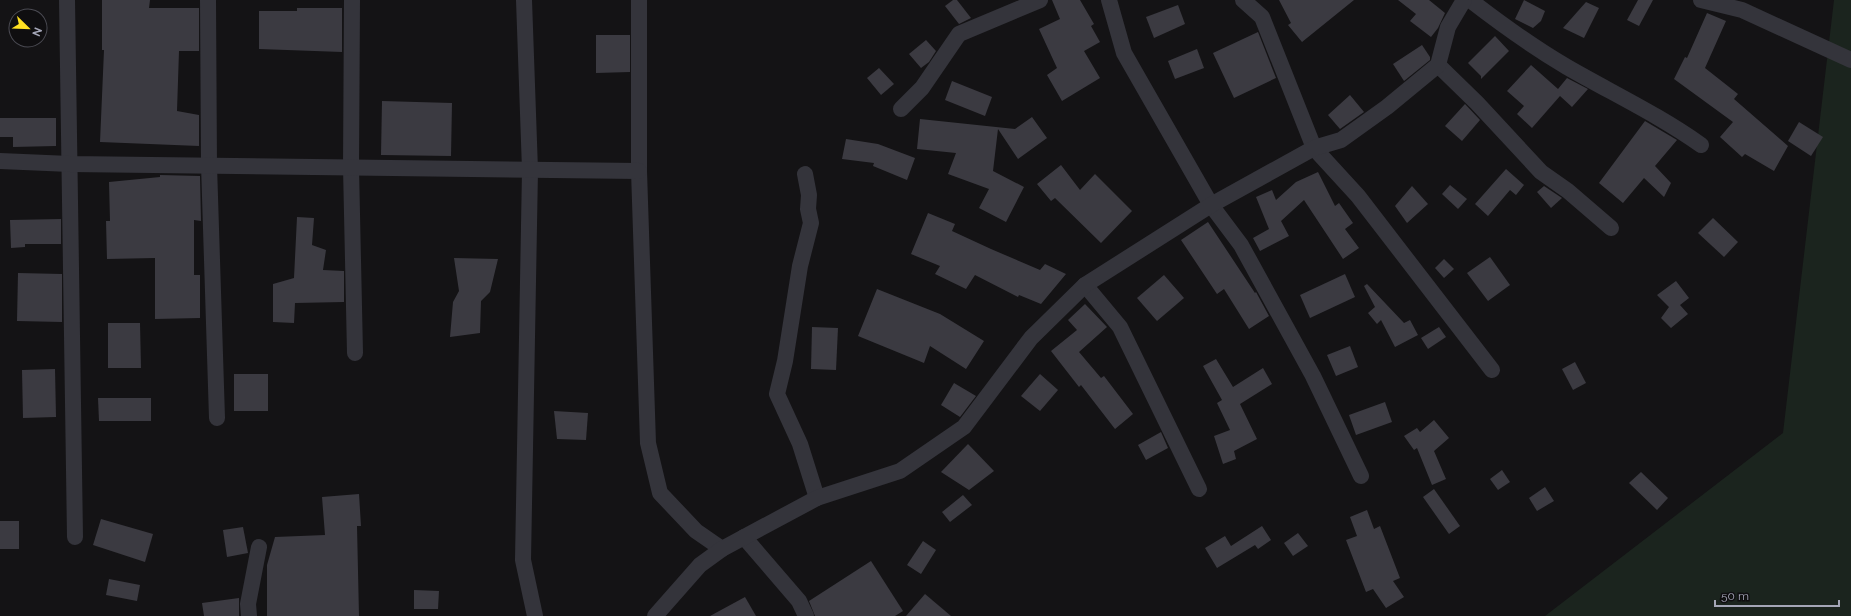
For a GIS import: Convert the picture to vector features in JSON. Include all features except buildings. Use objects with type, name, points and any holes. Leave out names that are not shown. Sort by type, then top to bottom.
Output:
[{"type":"street","points":[[67,0],[75,537]]},
{"type":"street","points":[[208,0],[209,165],[217,418]]},
{"type":"street","points":[[352,0],[351,168],[355,353]]},
{"type":"street","points":[[524,0],[530,170],[523,560],[535,616]]},
{"type":"street","points":[[639,0],[639,171],[648,442],[660,493],[696,531],[722,549]]},
{"type":"street","points":[[900,109],[922,88],[958,34],[1040,0]]},
{"type":"street","points":[[1109,0],[1124,54],[1211,205],[1241,245],[1313,376],[1362,476]]},
{"type":"street","points":[[1243,0],[1262,17],[1314,148],[1358,196],[1492,370]]},
{"type":"street","points":[[655,616],[700,565],[722,549],[817,498],[900,471],[964,426],[1031,338],[1085,285],[1211,205],[1314,148],[1341,140],[1388,107],[1438,65],[1448,27],[1464,0]]},
{"type":"street","points":[[1470,0],[1503,26],[1566,66],[1675,126],[1701,145]]},
{"type":"street","points":[[1701,0],[1742,10],[1851,60]]},
{"type":"street","points":[[1438,65],[1477,103],[1541,172],[1568,191],[1611,228]]},
{"type":"street","points":[[0,161],[70,164],[639,171]]},
{"type":"street","points":[[805,174],[809,195],[808,209],[811,223],[800,266],[785,361],[777,394],[800,444],[817,498]]},
{"type":"street","points":[[1085,285],[1120,327],[1199,489]]},
{"type":"street","points":[[744,537],[799,601],[806,616]]},
{"type":"street","points":[[249,616],[248,604],[259,547]]},
{"type":"shaded area","points":[[1834,0],[1851,0],[1851,616],[1545,616],[1783,433]]}]
